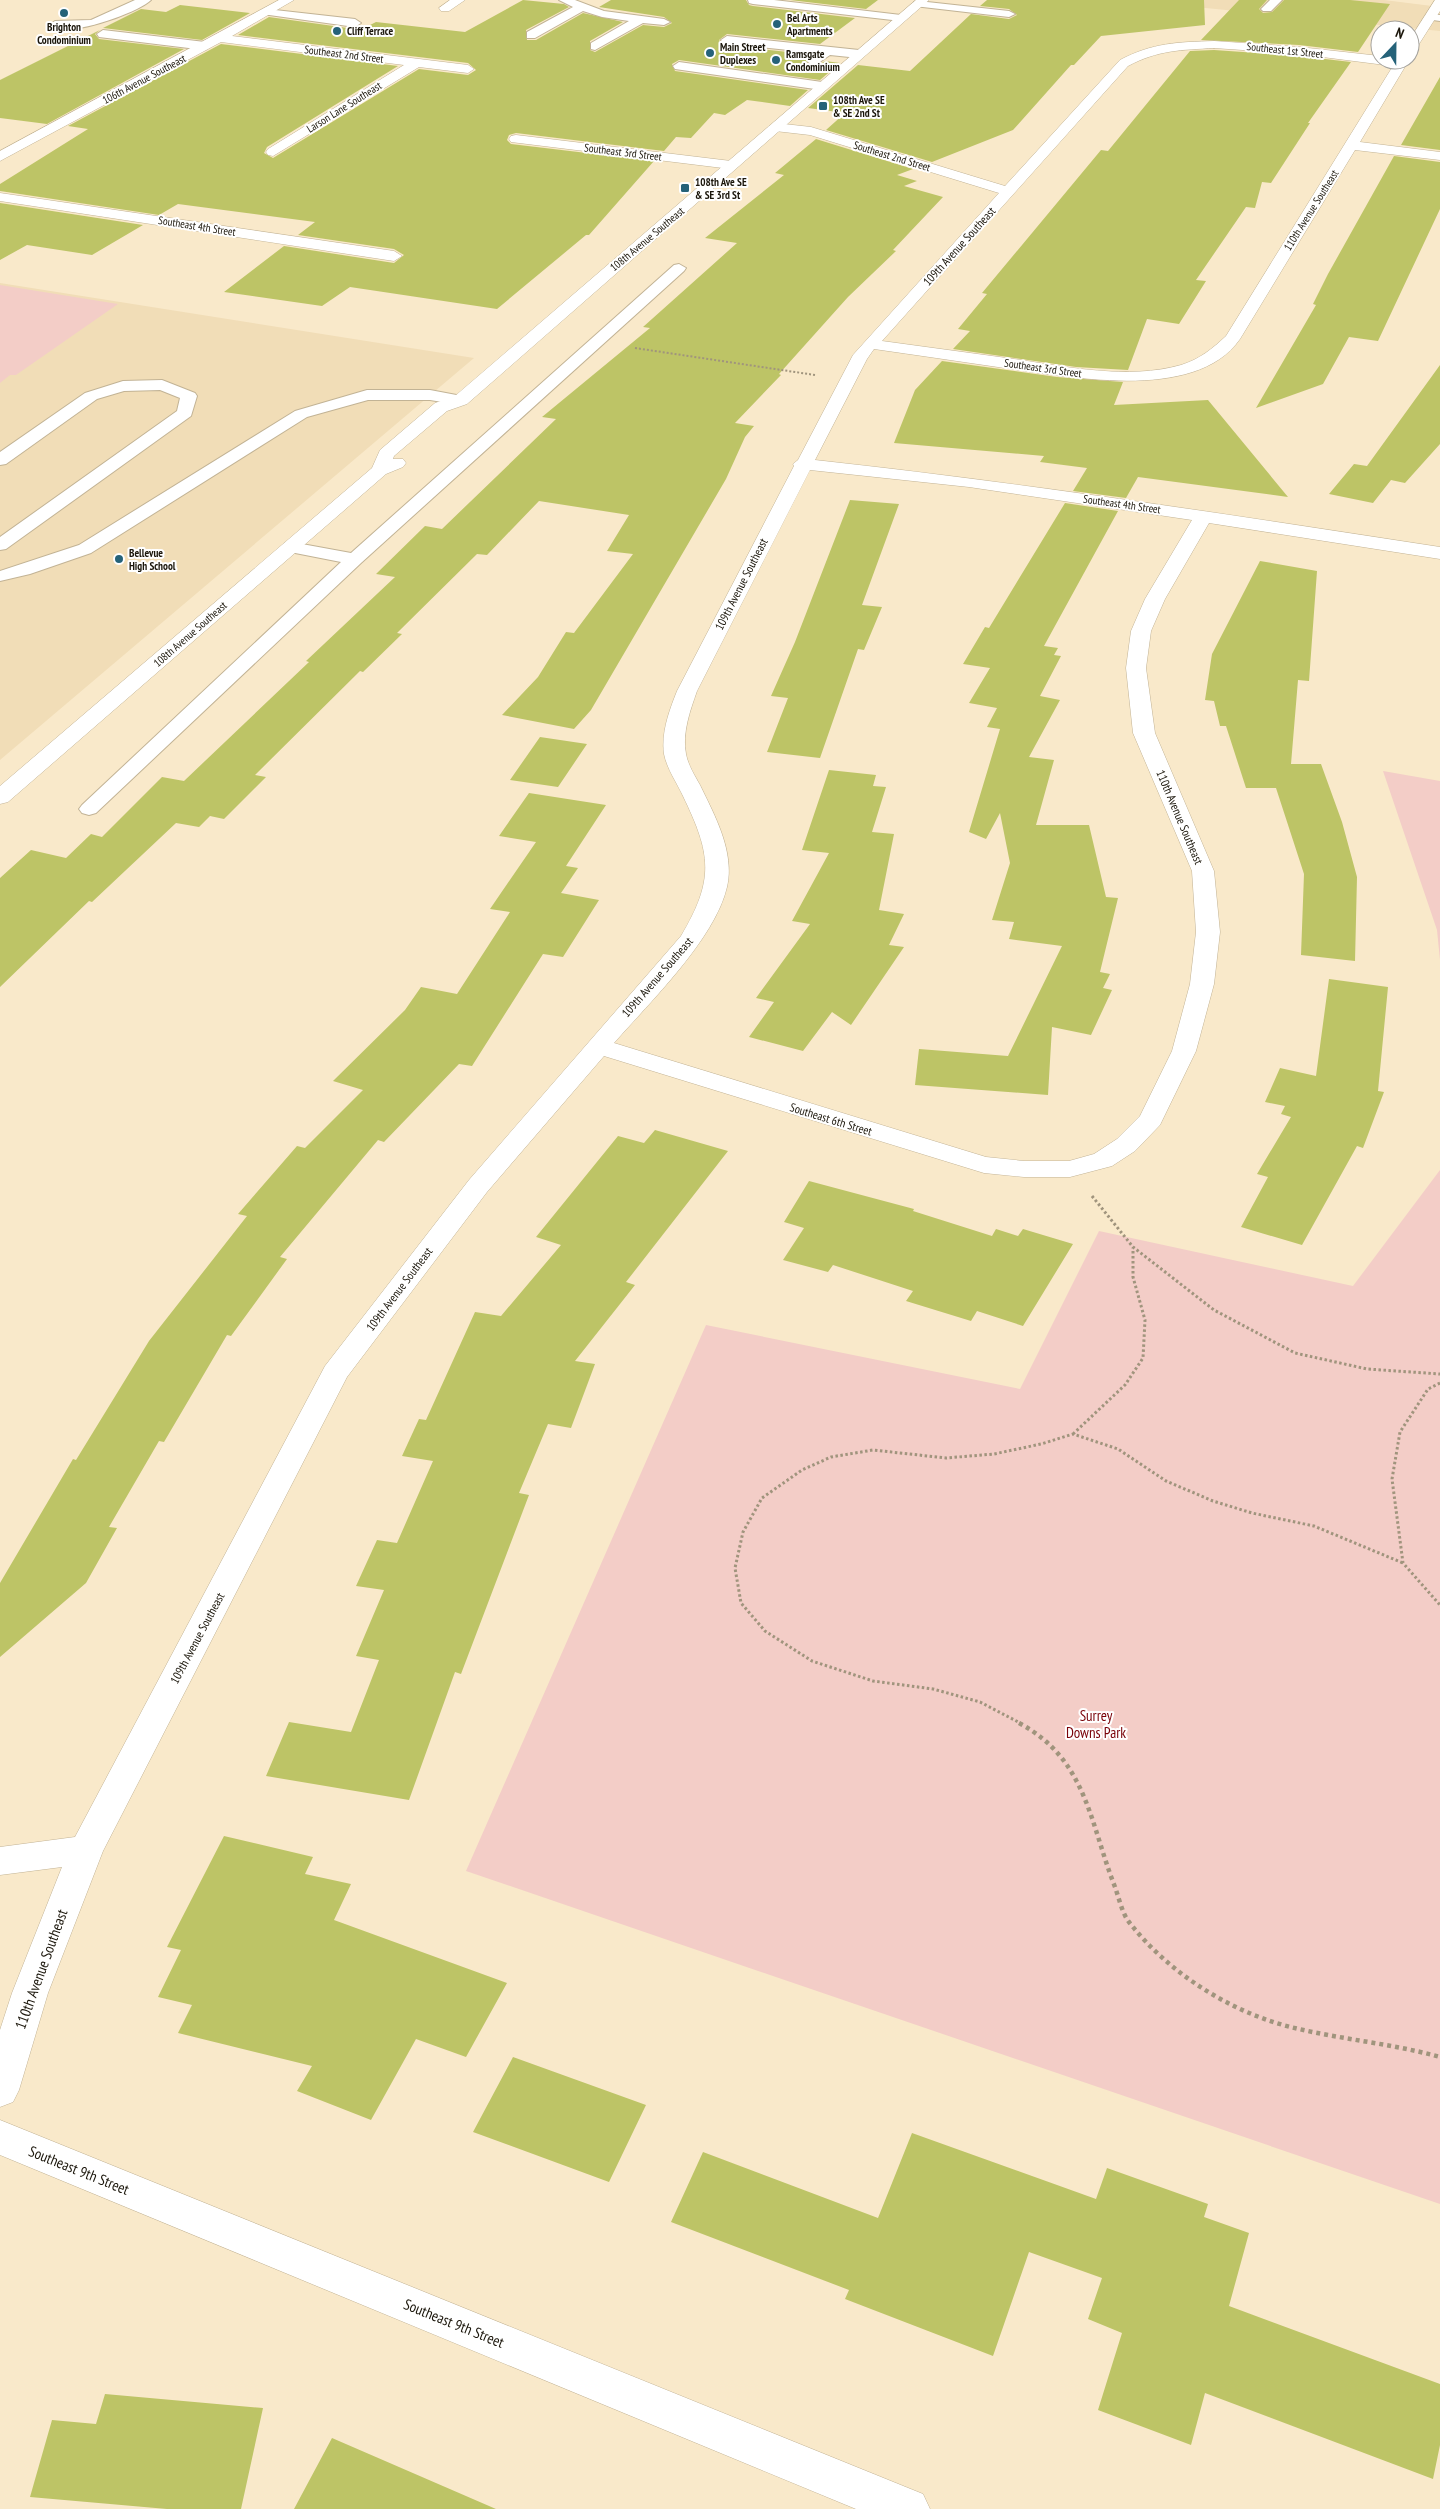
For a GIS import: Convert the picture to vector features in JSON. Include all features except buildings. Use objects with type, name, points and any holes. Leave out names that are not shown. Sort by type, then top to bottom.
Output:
[{"type":"street","name":"106th Avenue Southeast","points":[[0,157],[288,0]]},
{"type":"street","points":[[445,8],[459,0]]},
{"type":"street","points":[[1420,37],[1435,18],[1440,1]]},
{"type":"street","name":"108th Avenue Southeast","points":[[0,797],[380,470],[408,458],[415,452],[462,410],[461,400],[920,2]]},
{"type":"street","name":"Southeast 2nd Street","points":[[220,38],[468,69]]},
{"type":"street","name":"Southeast 1st Street","points":[[1169,45],[1235,45],[1370,58]]},
{"type":"street","name":"109th Avenue Southeast","points":[[86,1850],[335,1373],[478,1186],[691,939],[707,912],[717,879],[714,850],[704,817],[676,756],[674,734],[687,691],[802,464],[847,380],[870,344],[1130,58],[1151,49],[1169,45]]},
{"type":"street","name":"Larson Lane Southeast","points":[[273,152],[416,62]]},
{"type":"street","name":"110th Avenue Southeast","points":[[1214,357],[1232,338],[1397,70]]},
{"type":"street","name":"Southeast 2nd Street","points":[[776,127],[812,131],[1008,190]]},
{"type":"street","name":"Southeast 3rd Street","points":[[516,139],[731,166]]},
{"type":"street","points":[[1351,146],[1440,156]]},
{"type":"street","name":"Southeast 4th Street","points":[[0,196],[394,256]]},
{"type":"street","name":"Southeast 3rd Street","points":[[870,344],[1110,375],[1159,373],[1184,369],[1214,357]]},
{"type":"street","name":"Southeast 4th Street","points":[[802,464],[969,482],[1437,549]]},
{"type":"street","name":"110th Avenue Southeast","points":[[1070,1169],[1103,1160],[1126,1145],[1152,1119],[1184,1052],[1202,984],[1208,932],[1203,871],[1144,733],[1136,668],[1140,631],[1155,599],[1204,516]]},
{"type":"street","name":"Southeast 6th Street","points":[[597,1046],[984,1165],[1070,1169]]},
{"type":"street","points":[[0,1861],[86,1850]]},
{"type":"street","name":"110th Avenue Southeast","points":[[0,2090],[30,1993],[86,1850]]},
{"type":"street","name":"Southeast 9th Street","points":[[0,2137],[908,2509]]},
{"type":"lane","points":[[55,25],[93,23],[145,0]]},
{"type":"lane","points":[[565,0],[602,14],[664,22]]},
{"type":"lane","points":[[985,11],[998,0]]},
{"type":"lane","points":[[1267,9],[1276,0]]},
{"type":"lane","points":[[753,1],[901,18]]},
{"type":"lane","points":[[920,2],[1010,14]]},
{"type":"lane","points":[[531,35],[583,6]]},
{"type":"lane","points":[[266,12],[356,23]]},
{"type":"lane","points":[[595,46],[639,20]]},
{"type":"lane","points":[[103,34],[205,46]]},
{"type":"lane","points":[[727,40],[858,54]]},
{"type":"lane","points":[[827,51],[804,70],[827,82]]},
{"type":"lane","points":[[679,66],[827,82]]},
{"type":"lane","points":[[89,809],[355,559],[679,268]]},
{"type":"lane","points":[[0,460],[91,396],[123,386],[162,385],[189,396],[185,413],[0,545]]},
{"type":"lane","points":[[0,576],[86,549],[301,414],[367,395],[430,395],[461,400]]},
{"type":"lane","points":[[291,547],[355,559]]},
{"type":"path","points":[[596,342],[847,380]]},
{"type":"path","points":[[1070,1169],[1133,1247],[1214,1310],[1295,1353],[1367,1369],[1440,1374]]},
{"type":"path","points":[[1133,1247],[1134,1277],[1146,1320],[1143,1358],[1125,1385],[1073,1434],[1041,1444],[994,1454],[946,1458],[873,1450],[832,1457],[802,1470],[762,1498],[743,1532],[735,1568],[741,1603],[765,1631],[812,1661],[873,1681],[933,1689],[980,1702],[1038,1733],[1074,1773],[1096,1826],[1109,1872],[1128,1921],[1164,1959],[1211,1994],[1265,2019],[1299,2029],[1402,2046],[1440,2057]]},
{"type":"path","points":[[1403,1563],[1392,1479],[1400,1432],[1428,1389],[1440,1383]]},
{"type":"path","points":[[1073,1434],[1118,1449],[1166,1481],[1212,1502],[1252,1513],[1314,1526],[1403,1563],[1440,1605]]},
{"type":"shaded area","points":[[1124,0],[1384,0],[1440,7],[1440,31],[1420,29],[1420,20],[1370,20],[1370,24]]},
{"type":"shaded area","name":"Bellevue High School","points":[[0,283],[474,358],[0,760]]},
{"type":"green space","points":[[0,285],[118,304],[16,375],[10,375],[0,383]]},
{"type":"green space","points":[[1383,771],[1440,781],[1440,960],[1437,930]]},
{"type":"green space","name":"Surrey Downs Park","points":[[1440,1170],[1440,2204],[466,1871],[706,1325],[1020,1389],[1099,1231],[1353,1286]]},
{"type":"place","name":"Brighton Condominium","points":[[64,13]]},
{"type":"place","name":"Bel Arts Apartments","points":[[777,24]]},
{"type":"place","name":"Cliff Terrace","points":[[337,31]]},
{"type":"place","name":"Main Street Duplexes","points":[[710,53]]},
{"type":"place","name":"Ramsgate Condominium","points":[[776,60]]},
{"type":"place","name":"108th Ave SE & SE 2nd St","points":[[823,106]]},
{"type":"place","name":"108th Ave SE & SE 3rd St","points":[[685,188]]},
{"type":"place","name":"Bellevue High School","points":[[119,559]]}]
